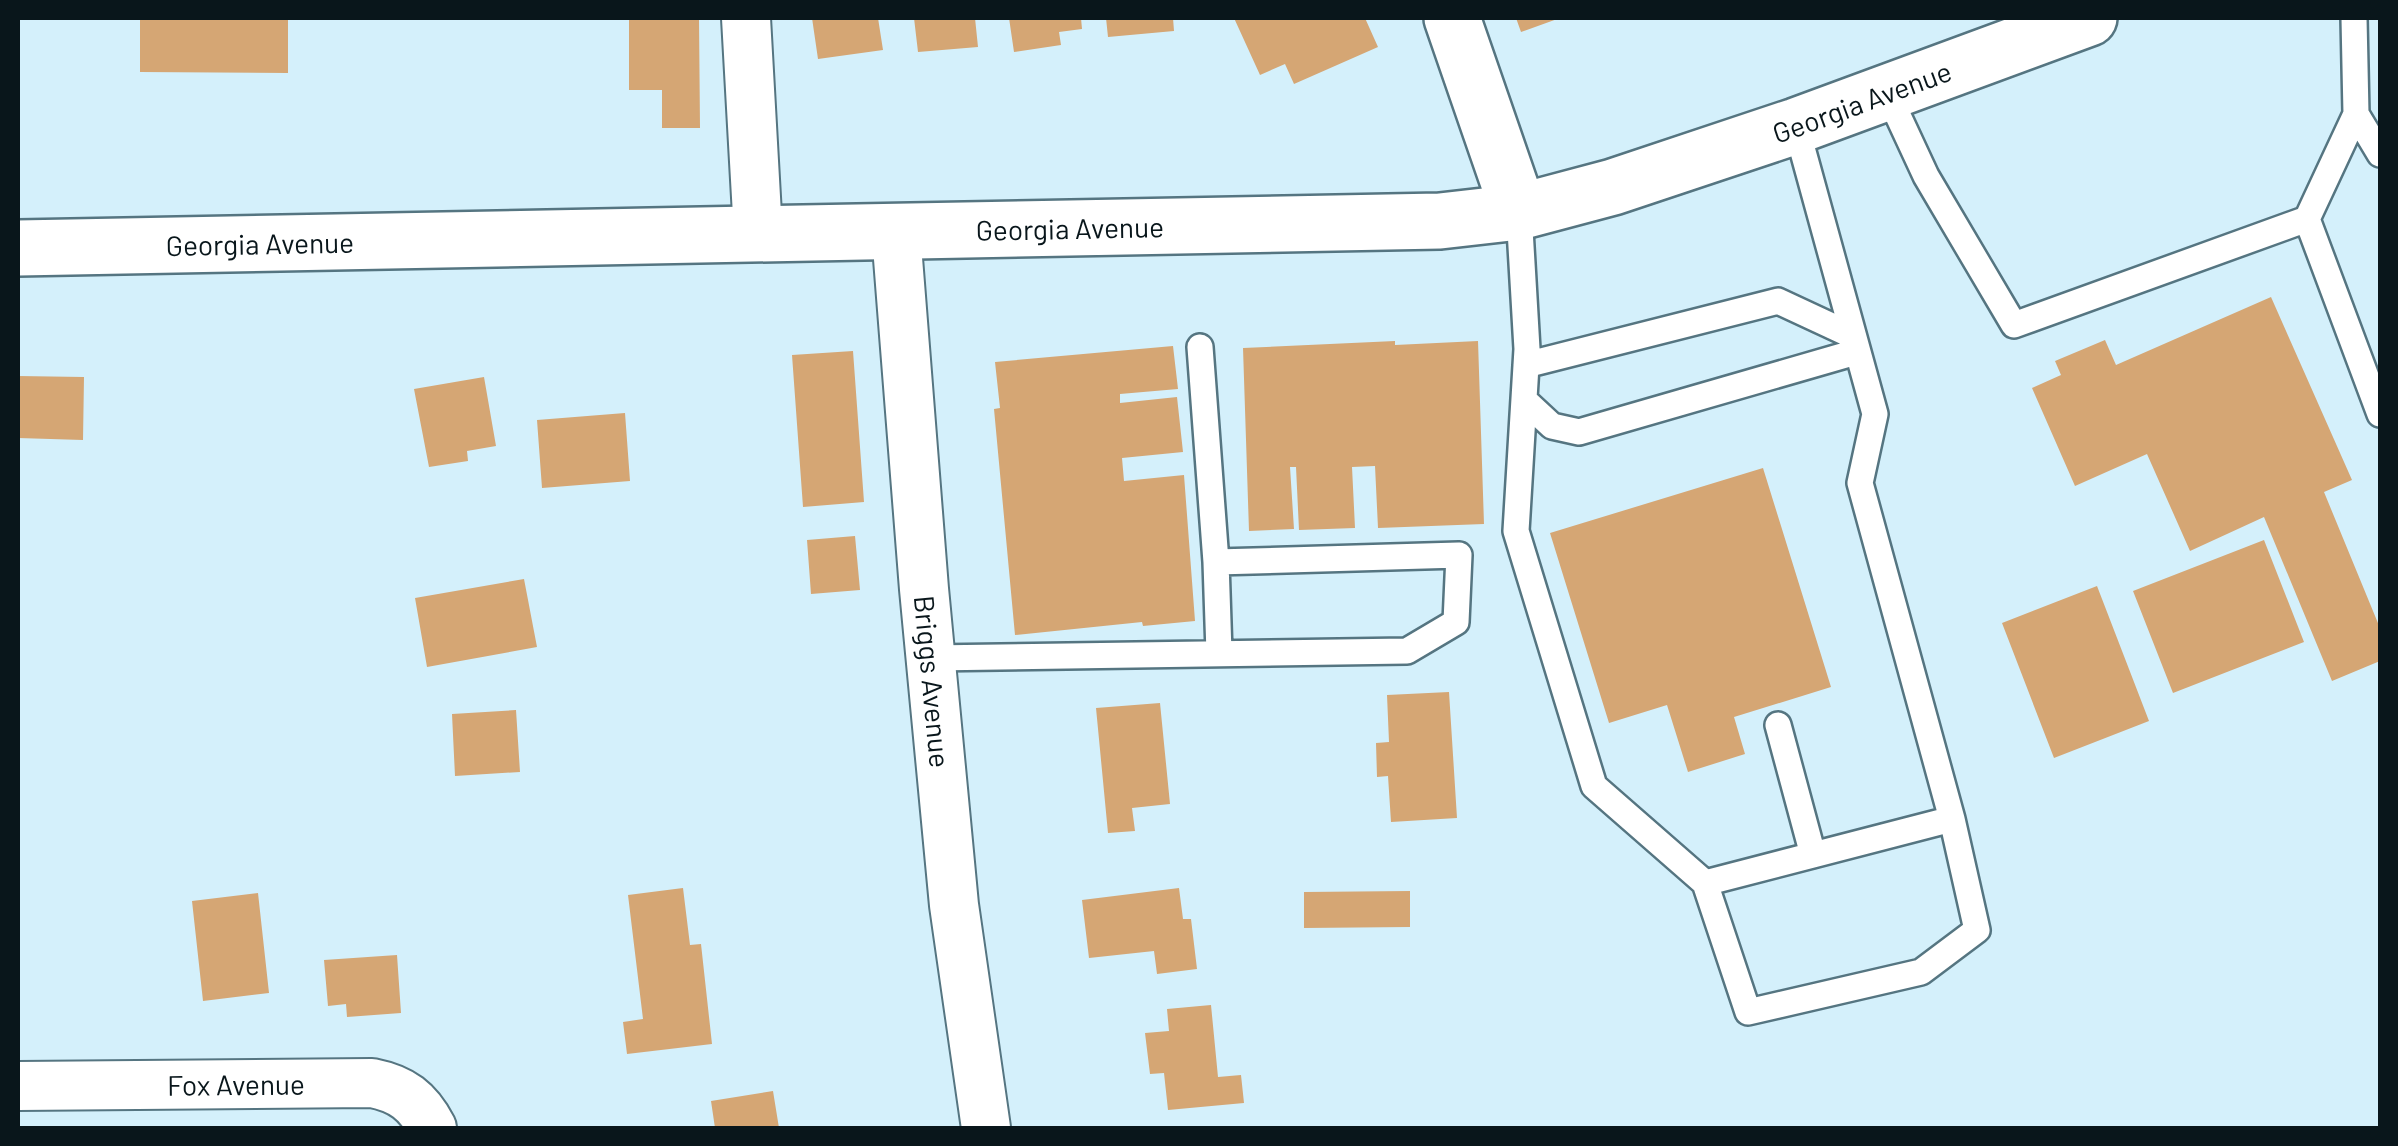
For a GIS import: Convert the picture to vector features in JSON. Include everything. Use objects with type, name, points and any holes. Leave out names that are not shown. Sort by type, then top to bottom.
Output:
[{"type":"main road","points":[[1452,18],[1519,212]]},
{"type":"main road","name":"Georgia Avenue","points":[[18,248],[1440,221],[1519,212],[1613,188],[1796,126],[2089,18]]},
{"type":"street","points":[[746,18],[758,232]]},
{"type":"street","name":"Briggs Avenue","points":[[896,232],[954,905],[986,1128]]},
{"type":"street","name":"Fox Avenue","points":[[18,1086],[372,1082],[409,1096],[432,1128]]},
{"type":"lane","points":[[1888,92],[1926,176],[2014,325],[2307,219],[2356,114],[2354,18]]},
{"type":"lane","points":[[2356,114],[2380,154]]},
{"type":"lane","points":[[1519,212],[1526,364],[1516,531],[1594,786],[1705,883],[1748,1012],[1921,972],[1976,930],[1952,819],[1860,483],[1875,414],[1796,126]]},
{"type":"lane","points":[[2307,219],[2380,414]]},
{"type":"lane","points":[[1526,364],[1778,301],[1854,343]]},
{"type":"lane","points":[[1524,400],[1552,426],[1579,432],[1854,343]]},
{"type":"lane","points":[[1200,348],[1219,653]]},
{"type":"lane","points":[[931,658],[1408,651],[1456,622],[1459,554],[1216,562]]},
{"type":"lane","points":[[1778,725],[1813,855]]},
{"type":"lane","points":[[1705,883],[1952,819]]},
{"type":"building","points":[[140,18],[288,18],[288,73],[140,72]]},
{"type":"building","points":[[629,18],[699,18],[700,128],[662,128],[662,90],[629,90]]},
{"type":"building","points":[[812,18],[878,18],[883,50],[818,59]]},
{"type":"building","points":[[914,18],[975,18],[978,47],[918,52]]},
{"type":"building","points":[[1009,18],[1081,18],[1082,29],[1059,32],[1061,45],[1014,52]]},
{"type":"building","points":[[1106,18],[1173,18],[1174,31],[1108,37]]},
{"type":"building","points":[[1234,18],[1365,18],[1378,47],[1294,84],[1285,64],[1260,75]]},
{"type":"building","points":[[1516,18],[1560,18],[1521,32]]},
{"type":"building","points":[[2271,297],[2352,480],[2324,492],[2380,628],[2380,661],[2332,681],[2264,517],[2190,551],[2147,454],[2075,486],[2032,388],[2061,375],[2055,361],[2105,340],[2116,365]]},
{"type":"building","points":[[1395,341],[1395,345],[1478,341],[1484,524],[1378,528],[1375,466],[1352,467],[1355,528],[1299,530],[1296,467],[1290,467],[1294,529],[1249,531],[1243,348]]},
{"type":"building","points":[[1173,346],[1178,389],[1120,394],[1120,403],[1177,397],[1183,452],[1122,458],[1124,481],[1184,475],[1195,621],[1143,626],[1142,622],[1015,635],[994,409],[1000,408],[995,362]]},
{"type":"building","points":[[853,351],[864,502],[803,507],[792,355]]},
{"type":"building","points":[[18,376],[84,377],[83,440],[18,438]]},
{"type":"building","points":[[484,377],[496,446],[467,451],[468,461],[429,467],[414,389]]},
{"type":"building","points":[[625,413],[630,481],[542,488],[537,420]]},
{"type":"building","points":[[1763,468],[1831,687],[1734,717],[1745,754],[1688,772],[1667,705],[1609,723],[1550,533]]},
{"type":"building","points":[[855,536],[860,590],[811,594],[807,540]]},
{"type":"building","points":[[2264,540],[2304,642],[2173,693],[2133,591]]},
{"type":"building","points":[[524,579],[537,647],[427,667],[415,598]]},
{"type":"building","points":[[2097,586],[2149,721],[2054,758],[2002,623]]},
{"type":"building","points":[[1449,692],[1457,818],[1391,822],[1388,776],[1377,777],[1376,743],[1389,742],[1387,695]]},
{"type":"building","points":[[1160,703],[1170,804],[1132,808],[1135,831],[1108,833],[1096,708]]},
{"type":"building","points":[[516,710],[520,772],[455,776],[452,714]]},
{"type":"building","points":[[683,888],[690,945],[701,944],[712,1044],[627,1054],[623,1022],[643,1019],[628,895]]},
{"type":"building","points":[[1179,888],[1183,919],[1191,919],[1197,969],[1157,974],[1154,951],[1089,958],[1082,900]]},
{"type":"building","points":[[1410,891],[1410,927],[1304,928],[1304,892]]},
{"type":"building","points":[[258,893],[269,993],[203,1001],[192,901]]},
{"type":"building","points":[[397,955],[401,1013],[347,1017],[346,1004],[328,1006],[324,960]]},
{"type":"building","points":[[1211,1005],[1218,1077],[1241,1075],[1244,1103],[1168,1110],[1164,1073],[1150,1074],[1145,1033],[1169,1031],[1167,1009]]},
{"type":"building","points":[[773,1091],[779,1128],[715,1128],[711,1101]]}]
